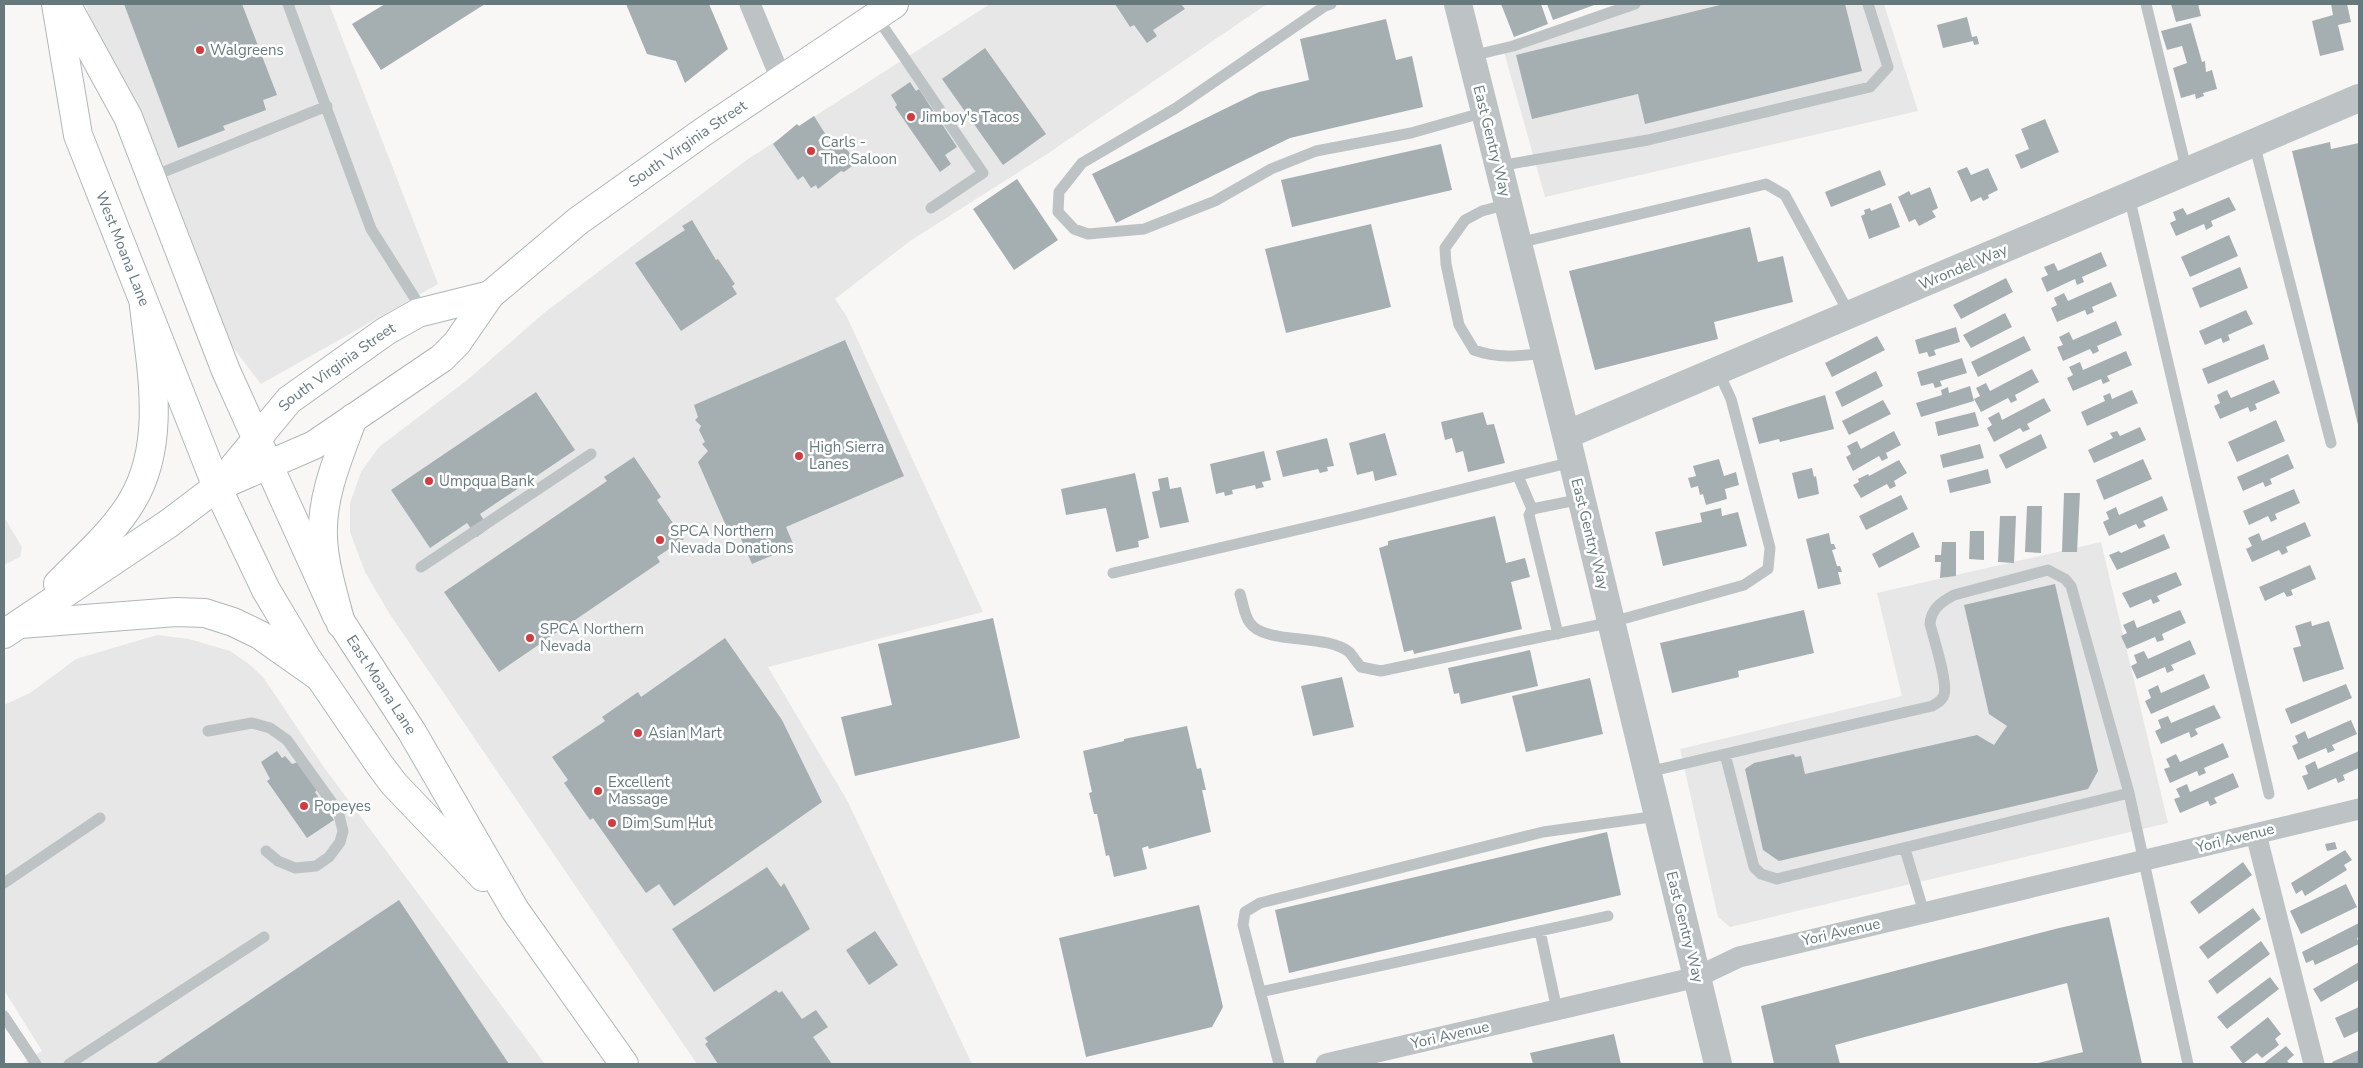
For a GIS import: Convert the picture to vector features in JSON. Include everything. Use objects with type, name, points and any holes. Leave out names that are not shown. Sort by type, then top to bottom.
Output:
[{"type":"main road","name":"West Moana Lane","points":[[56,4],[78,135],[144,306],[217,486]]},
{"type":"main road","points":[[66,4],[117,93],[226,371],[262,453]]},
{"type":"main road","name":"South Virginia Street","points":[[262,453],[307,448],[442,358],[457,343],[490,295],[578,221],[781,79],[885,10]]},
{"type":"main road","name":"South Virginia Street","points":[[11,629],[168,524],[262,453],[289,400],[386,331],[423,311],[490,295]]},
{"type":"main road","points":[[11,629],[108,532],[132,501],[146,470],[152,436],[154,396],[144,306]]},
{"type":"main road","points":[[341,624],[323,537],[325,510],[331,479],[353,418]]},
{"type":"main road","name":"East Moana Lane","points":[[262,453],[341,624],[412,732],[515,910],[624,1064]]},
{"type":"main road","name":"East Moana Lane","points":[[217,486],[266,590],[287,628],[318,676],[394,784],[515,910]]},
{"type":"main road","points":[[11,629],[176,612],[205,613],[234,622],[260,635],[318,676]]},
{"type":"street","points":[[750,4],[781,79]]},
{"type":"street","name":"East Gentry Way","points":[[1458,4],[1582,499],[1718,1064]]},
{"type":"street","name":"Wrondel Way","points":[[1566,436],[2359,98]]},
{"type":"street","name":"Yori Avenue","points":[[1326,1064],[1697,976],[1740,957],[2359,809]]},
{"type":"street","points":[[2256,834],[2314,1064]]},
{"type":"lane","points":[[288,4],[371,229],[423,311]]},
{"type":"lane","points":[[1331,4],[1316,11],[1176,108],[1082,163],[1059,192],[1058,212],[1074,229],[1088,234],[1144,229],[1215,202],[1270,169],[1316,151],[1411,133],[1485,112]]},
{"type":"lane","points":[[1471,56],[1513,46],[1635,4]]},
{"type":"lane","points":[[1499,166],[1648,140],[1870,87],[1888,67],[1868,4]]},
{"type":"lane","points":[[2146,4],[2187,172]]},
{"type":"lane","points":[[885,10],[982,173],[931,208]]},
{"type":"lane","points":[[151,177],[327,106]]},
{"type":"lane","points":[[2254,143],[2331,443]]},
{"type":"lane","points":[[1518,243],[1766,184],[1785,195],[1850,315]]},
{"type":"lane","points":[[2129,196],[2269,794]]},
{"type":"lane","points":[[1508,204],[1482,211],[1465,220],[1445,248],[1446,264],[1459,325],[1474,350],[1484,354],[1503,358],[1546,353]]},
{"type":"lane","points":[[1240,594],[1246,616],[1251,625],[1260,632],[1274,637],[1290,636],[1335,645],[1349,652],[1361,667],[1381,671],[1612,622],[1744,585],[1768,569],[1770,548],[1731,399],[1718,371]]},
{"type":"lane","points":[[421,567],[591,454]]},
{"type":"lane","points":[[1113,573],[1572,462]]},
{"type":"lane","points":[[1518,476],[1532,509],[1529,515],[1558,634]]},
{"type":"lane","points":[[1532,509],[1582,499]]},
{"type":"lane","points":[[1648,772],[1932,706],[1940,701],[1944,694],[1944,681],[1930,624],[1931,616],[1935,609],[1943,601],[1954,595],[2048,570],[2064,579],[2071,586],[2129,793],[2188,1064]]},
{"type":"lane","points":[[208,731],[252,723],[270,728],[287,740],[338,811],[343,831],[340,842],[329,857],[316,866],[296,868],[278,861],[266,852]]},
{"type":"lane","points":[[1725,754],[1754,866],[1761,874],[1777,879],[2129,793]]},
{"type":"lane","points":[[1279,1064],[1242,925],[1246,912],[1260,903],[1543,832],[1658,816]]},
{"type":"lane","points":[[4,883],[100,818]]},
{"type":"lane","points":[[1906,849],[1924,913]]},
{"type":"lane","points":[[1260,992],[1608,916]]},
{"type":"lane","points":[[1540,931],[1557,1010]]},
{"type":"lane","points":[[69,1064],[264,937]]},
{"type":"lane","points":[[4,1016],[36,1064]]},
{"type":"shaded area","points":[[85,4],[329,4],[438,284],[261,384],[216,325]]},
{"type":"shaded area","points":[[990,4],[1267,4],[1047,154],[910,241],[835,299],[847,317],[983,612],[768,667],[848,802],[972,1064],[697,1064],[389,613],[365,572],[350,532],[350,503],[361,472],[379,447],[466,381],[544,313],[748,159]]},
{"type":"shaded area","points":[[1616,4],[1884,4],[1918,111],[1545,197],[1502,45]]},
{"type":"shaded area","points":[[4,517],[22,547],[20,557],[4,565]]},
{"type":"shaded area","points":[[2101,542],[2168,823],[1730,927],[1718,917],[1680,749],[1902,696],[1877,593]]},
{"type":"shaded area","points":[[157,635],[189,639],[230,651],[249,664],[263,677],[323,766],[545,1064],[22,1064],[42,1051],[4,990],[4,705],[30,693],[76,659]]},
{"type":"building","name":"Walgreens","points":[[124,4],[242,4],[277,95],[263,100],[266,110],[223,126],[225,130],[178,148]]},
{"type":"building","points":[[385,4],[485,4],[381,70],[352,24]]},
{"type":"building","points":[[626,4],[709,4],[728,49],[685,83],[676,61],[647,54]]},
{"type":"building","points":[[1115,4],[1181,4],[1185,9],[1153,30],[1157,36],[1147,43],[1134,25],[1130,27]]},
{"type":"building","points":[[1501,4],[1541,4],[1548,24],[1514,37]]},
{"type":"building","points":[[1547,4],[1597,4],[1553,20]]},
{"type":"building","points":[[1724,4],[1845,4],[1862,71],[1645,124],[1638,94],[1532,119],[1516,55]]},
{"type":"building","points":[[2171,4],[2198,4],[2201,16],[2176,22]]},
{"type":"building","points":[[2331,4],[2347,4],[2351,22],[2338,25],[2344,50],[2320,56],[2312,21],[2333,15]]},
{"type":"building","points":[[1967,17],[1972,37],[1977,36],[1979,44],[1974,45],[1973,41],[1943,48],[1937,25]]},
{"type":"building","points":[[1386,19],[1396,60],[1412,56],[1423,107],[1290,138],[1116,223],[1092,174],[1259,92],[1309,80],[1300,39]]},
{"type":"building","points":[[2191,23],[2202,62],[2205,61],[2206,72],[2212,70],[2217,89],[2203,93],[2204,96],[2196,99],[2195,94],[2181,98],[2173,68],[2187,63],[2182,46],[2167,50],[2161,31]]},
{"type":"building","points":[[985,48],[1046,134],[1003,165],[942,79]]},
{"type":"building","points":[[910,82],[916,91],[919,89],[957,147],[945,155],[951,164],[940,172],[895,107],[897,105],[891,95]]},
{"type":"building","points":[[814,116],[826,135],[818,140],[824,149],[840,139],[855,161],[850,164],[852,166],[844,172],[841,171],[818,189],[816,185],[811,188],[803,176],[798,180],[773,144],[797,124],[799,126]]},
{"type":"building","points":[[2045,119],[2059,152],[2021,169],[2015,155],[2029,149],[2021,129]]},
{"type":"building","points":[[2330,142],[2331,149],[2359,143],[2359,429],[2292,151]]},
{"type":"building","points":[[1441,144],[1452,190],[1292,227],[1281,180]]},
{"type":"building","points":[[1967,167],[1971,175],[1988,168],[1998,190],[1988,195],[1989,198],[1983,201],[1981,197],[1971,202],[1957,171]]},
{"type":"building","points":[[1880,170],[1886,185],[1831,207],[1825,192]]},
{"type":"building","points":[[1017,179],[1058,240],[1014,270],[973,209]]},
{"type":"building","points":[[1930,187],[1938,208],[1932,211],[1936,217],[1919,226],[1915,219],[1909,222],[1898,197],[1909,191],[1911,195]]},
{"type":"building","points":[[2229,197],[2236,210],[2211,221],[2213,226],[2206,230],[2204,224],[2176,236],[2170,223],[2176,220],[2173,212],[2183,208],[2187,215]]},
{"type":"building","points":[[1891,203],[1900,227],[1869,239],[1861,216],[1865,214],[1864,210],[1870,208],[1871,211]]},
{"type":"building","points":[[692,220],[716,260],[718,259],[735,284],[732,286],[737,294],[681,331],[635,263],[685,230],[682,226]]},
{"type":"building","points":[[1371,224],[1391,307],[1286,333],[1265,249]]},
{"type":"building","points":[[1750,227],[1758,262],[1783,256],[1793,302],[1714,322],[1718,339],[1595,370],[1569,271]]},
{"type":"building","points":[[2229,235],[2238,256],[2190,277],[2181,257]]},
{"type":"building","points":[[2101,252],[2107,266],[2082,277],[2084,282],[2077,285],[2075,279],[2047,292],[2041,278],[2048,275],[2044,267],[2054,263],[2058,271]]},
{"type":"building","points":[[2240,267],[2248,288],[2200,308],[2192,288]]},
{"type":"building","points":[[2006,278],[2013,292],[1961,319],[1953,305]]},
{"type":"building","points":[[2111,282],[2117,296],[2092,307],[2094,312],[2087,315],[2085,310],[2057,322],[2051,308],[2057,305],[2054,298],[2064,293],[2068,301]]},
{"type":"building","points":[[2246,310],[2253,324],[2228,335],[2230,340],[2223,343],[2221,338],[2205,345],[2199,331]]},
{"type":"building","points":[[2005,313],[2012,327],[1971,348],[1963,335]]},
{"type":"building","points":[[2116,321],[2122,335],[2097,346],[2099,351],[2093,354],[2090,349],[2063,361],[2057,347],[2063,345],[2059,337],[2069,332],[2073,340]]},
{"type":"building","points":[[1956,327],[1960,342],[1934,350],[1936,355],[1929,357],[1927,352],[1919,354],[1915,340]]},
{"type":"building","points":[[1877,336],[1885,350],[1832,377],[1825,363]]},
{"type":"building","points":[[2024,336],[2031,350],[1978,377],[1971,362]]},
{"type":"building","name":"High Sierra Lanes","points":[[845,340],[904,476],[786,527],[794,546],[752,564],[735,525],[727,528],[698,462],[708,451],[702,444],[705,442],[699,430],[701,426],[695,420],[698,417],[694,405]]},
{"type":"building","points":[[2264,344],[2269,359],[2208,384],[2202,369]]},
{"type":"building","points":[[2126,351],[2132,365],[2107,376],[2110,381],[2103,384],[2101,379],[2073,391],[2067,378],[2073,375],[2069,367],[2080,362],[2083,370]]},
{"type":"building","points":[[1962,358],[1967,373],[1940,381],[1942,386],[1935,388],[1933,383],[1921,386],[1917,372]]},
{"type":"building","points":[[2032,369],[2039,382],[2015,395],[2017,400],[2011,403],[2008,398],[1981,412],[1974,399],[1980,396],[1976,388],[1986,383],[1990,391]]},
{"type":"building","points":[[1876,371],[1883,386],[1842,407],[1835,392]]},
{"type":"building","points":[[2274,380],[2280,393],[2255,404],[2257,409],[2250,412],[2248,407],[2220,419],[2214,406],[2220,403],[2217,395],[2227,390],[2231,398]]},
{"type":"building","points":[[1970,386],[1974,401],[1921,417],[1916,403],[1942,395],[1941,390],[1948,387],[1949,393]]},
{"type":"building","points":[[2132,390],[2138,403],[2087,426],[2081,412],[2105,401],[2103,396],[2110,393],[2112,399]]},
{"type":"building","points":[[536,392],[575,450],[480,514],[489,528],[477,537],[467,523],[430,548],[391,490]]},
{"type":"building","points":[[1825,395],[1834,429],[1780,442],[1779,439],[1759,444],[1752,418]]},
{"type":"building","points":[[2044,398],[2051,411],[2027,424],[2030,429],[2023,432],[2020,428],[1994,442],[1987,428],[1992,425],[1988,418],[1999,412],[2002,420]]},
{"type":"building","points":[[1883,400],[1891,414],[1849,435],[1842,421]]},
{"type":"building","points":[[1483,412],[1487,425],[1494,424],[1505,463],[1468,472],[1463,451],[1456,453],[1452,438],[1445,440],[1441,422]]},
{"type":"building","points":[[1975,412],[1979,426],[1938,436],[1935,422]]},
{"type":"building","points":[[2276,420],[2285,441],[2237,462],[2228,442]]},
{"type":"building","points":[[2140,427],[2146,440],[2094,463],[2088,450],[2113,438],[2110,433],[2117,431],[2120,436]]},
{"type":"building","points":[[1894,431],[1901,445],[1886,453],[1888,458],[1882,461],[1879,456],[1853,471],[1846,457],[1851,454],[1847,446],[1857,441],[1861,449]]},
{"type":"building","points":[[1385,433],[1397,475],[1375,481],[1373,471],[1357,475],[1349,443]]},
{"type":"building","points":[[2041,434],[2047,448],[2006,469],[1999,455]]},
{"type":"building","points":[[1327,438],[1334,466],[1327,467],[1328,471],[1320,473],[1318,469],[1283,477],[1276,451]]},
{"type":"building","points":[[1980,444],[1984,458],[1943,468],[1940,455]]},
{"type":"building","points":[[1264,451],[1271,480],[1262,482],[1264,487],[1256,489],[1255,485],[1232,490],[1233,494],[1225,496],[1224,492],[1216,494],[1210,464]]},
{"type":"building","points":[[2288,454],[2294,468],[2270,479],[2272,484],[2265,487],[2263,482],[2243,491],[2237,477]]},
{"type":"building","points":[[634,457],[661,497],[657,500],[684,539],[657,557],[660,562],[499,672],[444,592],[607,481],[604,477]]},
{"type":"building","points":[[1719,459],[1724,476],[1736,472],[1739,485],[1725,489],[1727,499],[1706,505],[1703,494],[1700,495],[1698,486],[1691,488],[1688,478],[1696,476],[1693,466]]},
{"type":"building","points":[[2143,459],[2152,479],[2104,500],[2096,480]]},
{"type":"building","points":[[1899,460],[1907,473],[1894,481],[1896,486],[1890,489],[1887,484],[1861,498],[1853,485],[1859,482],[1858,479],[1868,474],[1869,476]]},
{"type":"building","points":[[1812,468],[1814,477],[1816,476],[1819,494],[1798,499],[1792,473]]},
{"type":"building","points":[[1988,469],[1991,483],[1950,493],[1947,480]]},
{"type":"building","points":[[1135,473],[1149,538],[1138,541],[1139,547],[1116,552],[1106,508],[1066,515],[1061,489]]},
{"type":"building","points":[[1168,477],[1170,489],[1181,487],[1189,522],[1160,528],[1152,492],[1160,490],[1158,479]]},
{"type":"building","points":[[2294,489],[2300,503],[2275,514],[2277,519],[2271,522],[2268,516],[2249,525],[2243,511]]},
{"type":"building","points":[[2064,493],[2080,493],[2077,552],[2062,552]]},
{"type":"building","points":[[1901,495],[1908,509],[1866,530],[1859,516]]},
{"type":"building","points":[[2162,496],[2168,510],[2143,521],[2146,526],[2139,529],[2136,524],[2109,536],[2103,522],[2109,519],[2106,512],[2116,507],[2119,515]]},
{"type":"building","points":[[2027,506],[2042,506],[2041,553],[2025,552]]},
{"type":"building","points":[[1721,508],[1722,516],[1738,512],[1747,546],[1663,566],[1655,532],[1702,522],[1700,513]]},
{"type":"building","points":[[1495,516],[1506,563],[1525,558],[1530,577],[1511,582],[1522,629],[1414,654],[1413,650],[1404,652],[1379,548],[1388,545],[1388,541]]},
{"type":"building","points":[[2000,516],[2016,516],[2014,563],[1998,562]]},
{"type":"building","points":[[2305,522],[2311,536],[2286,547],[2288,552],[2282,555],[2279,550],[2252,562],[2246,549],[2252,546],[2248,538],[2259,533],[2262,541]]},
{"type":"building","points":[[1970,531],[1984,531],[1984,560],[1969,559]]},
{"type":"building","points":[[1913,532],[1920,547],[1879,568],[1872,554]]},
{"type":"building","points":[[1829,533],[1831,544],[1834,544],[1836,549],[1832,550],[1837,566],[1840,566],[1842,572],[1838,572],[1841,584],[1818,589],[1806,539]]},
{"type":"building","points":[[2164,534],[2170,548],[2117,570],[2109,555],[2119,551],[2121,553]]},
{"type":"building","points":[[1942,542],[1956,542],[1956,576],[1940,578],[1941,562],[1935,562],[1935,555],[1941,555]]},
{"type":"building","points":[[2310,565],[2316,579],[2291,590],[2293,595],[2287,597],[2284,592],[2265,601],[2259,587]]},
{"type":"building","points":[[2176,572],[2182,585],[2157,596],[2160,601],[2153,604],[2151,599],[2130,608],[2122,593]]},
{"type":"building","points":[[2055,584],[2098,771],[2088,789],[1779,861],[1763,850],[1745,769],[1754,763],[1794,754],[1795,757],[1801,756],[1805,774],[1977,735],[1994,745],[2007,726],[1989,714],[1964,605]]},
{"type":"building","points":[[1804,610],[1814,653],[1738,671],[1739,677],[1672,693],[1660,643]]},
{"type":"building","points":[[2180,610],[2186,623],[2162,634],[2164,640],[2157,642],[2155,637],[2127,649],[2121,636],[2127,633],[2123,625],[2134,620],[2137,628]]},
{"type":"building","points":[[993,618],[1020,738],[855,776],[841,717],[892,705],[878,644]]},
{"type":"building","points":[[2311,621],[2312,626],[2329,621],[2344,669],[2303,682],[2293,648],[2301,646],[2295,626]]},
{"type":"building","points":[[725,638],[782,720],[822,802],[674,906],[659,884],[646,893],[593,818],[590,820],[564,783],[568,780],[552,757],[605,721],[602,717],[638,692],[641,697]]},
{"type":"building","points":[[2190,640],[2196,654],[2171,665],[2174,670],[2167,673],[2165,667],[2137,679],[2131,666],[2137,663],[2134,655],[2144,651],[2148,659]]},
{"type":"building","points":[[1530,650],[1538,686],[1461,704],[1459,693],[1454,694],[1448,668]]},
{"type":"building","points":[[2204,674],[2210,688],[2151,714],[2145,701],[2151,698],[2148,690],[2158,685],[2161,693]]},
{"type":"building","points":[[1342,677],[1354,727],[1313,736],[1301,686]]},
{"type":"building","points":[[1590,678],[1603,734],[1526,752],[1512,696]]},
{"type":"building","points":[[2346,684],[2352,698],[2291,724],[2285,709]]},
{"type":"building","points":[[2214,705],[2221,718],[2195,729],[2198,734],[2191,738],[2189,732],[2161,744],[2155,731],[2161,728],[2158,720],[2168,716],[2171,723]]},
{"type":"building","points":[[2351,720],[2357,734],[2332,745],[2335,750],[2328,753],[2326,748],[2298,760],[2292,746],[2298,743],[2295,736],[2305,731],[2308,739]]},
{"type":"building","points":[[1187,726],[1197,769],[1201,768],[1206,790],[1202,790],[1211,832],[1149,849],[1148,846],[1142,848],[1147,869],[1114,877],[1109,855],[1106,856],[1097,814],[1094,814],[1089,793],[1092,792],[1083,751],[1124,741],[1124,739]]},
{"type":"building","points":[[2223,743],[2229,757],[2204,768],[2206,773],[2199,776],[2197,771],[2170,783],[2164,769],[2170,767],[2166,759],[2176,754],[2180,762]]},
{"type":"building","name":"Popeyes","points":[[277,751],[282,758],[285,756],[292,764],[298,762],[334,820],[307,838],[267,781],[270,779],[261,762]]},
{"type":"building","points":[[2359,751],[2359,768],[2343,775],[2345,780],[2338,783],[2336,778],[2308,790],[2302,776],[2308,774],[2305,766],[2315,761],[2318,769]]},
{"type":"building","points":[[2233,773],[2239,787],[2214,798],[2217,803],[2210,806],[2208,801],[2180,813],[2174,799],[2180,797],[2176,789],[2187,784],[2190,792]]},
{"type":"building","points":[[1607,832],[1621,895],[1289,973],[1275,910]]},
{"type":"building","points":[[2335,842],[2337,849],[2327,851],[2325,844]]},
{"type":"building","points":[[2345,850],[2352,860],[2344,865],[2347,870],[2305,896],[2302,890],[2296,894],[2291,883]]},
{"type":"building","points":[[2243,862],[2252,875],[2199,914],[2190,902]]},
{"type":"building","points":[[767,867],[781,887],[784,883],[810,929],[714,992],[672,929]]},
{"type":"building","points":[[2346,884],[2357,907],[2301,934],[2290,911]]},
{"type":"building","points":[[399,900],[509,1064],[155,1064],[354,930]]},
{"type":"building","points":[[1199,905],[1223,1007],[1212,1027],[1086,1057],[1059,938]]},
{"type":"building","points":[[2253,908],[2261,919],[2208,959],[2199,947]]},
{"type":"building","points":[[2109,917],[2142,1064],[2034,1064],[2083,1052],[2067,983],[1835,1045],[1840,1064],[1774,1064],[1761,1006],[2059,928]]},
{"type":"building","points":[[2359,923],[2359,937],[2357,938],[2359,944],[2315,965],[2313,960],[2306,963],[2302,952]]},
{"type":"building","points":[[875,931],[898,965],[869,985],[846,950]]},
{"type":"building","points":[[2261,941],[2270,954],[2217,994],[2208,981]]},
{"type":"building","points":[[2359,962],[2359,980],[2321,1002],[2313,989]]},
{"type":"building","points":[[2270,977],[2279,989],[2227,1029],[2217,1017]]},
{"type":"building","points":[[776,990],[779,993],[782,991],[802,1019],[816,1010],[828,1027],[813,1037],[832,1064],[718,1064],[705,1044],[708,1042],[705,1038]]},
{"type":"building","points":[[2359,1007],[2359,1031],[2344,1038],[2335,1018]]},
{"type":"building","points":[[2268,1017],[2281,1034],[2275,1039],[2279,1045],[2262,1058],[2257,1053],[2243,1064],[2230,1047]]},
{"type":"building","points":[[1614,1034],[1621,1064],[1533,1064],[1530,1053]]},
{"type":"building","points":[[2286,1046],[2294,1055],[2287,1061],[2290,1064],[2263,1064]]},
{"type":"building","points":[[2359,1050],[2359,1064],[2333,1064],[2332,1062]]},
{"type":"place","name":"Walgreens","points":[[200,50]]},
{"type":"place","name":"Jimboy's Tacos","points":[[911,117]]},
{"type":"place","name":"Carls - The Saloon","points":[[811,151]]},
{"type":"place","name":"High Sierra Lanes","points":[[799,456]]},
{"type":"place","name":"Umpqua Bank","points":[[429,481]]},
{"type":"place","name":"SPCA Northern Nevada Donations","points":[[660,540]]},
{"type":"place","name":"SPCA Northern Nevada","points":[[530,638]]},
{"type":"place","name":"Asian Mart","points":[[638,733]]},
{"type":"place","name":"Excellent Massage","points":[[598,791]]},
{"type":"place","name":"Popeyes","points":[[304,806]]},
{"type":"place","name":"Dim Sum Hut","points":[[612,823]]}]
